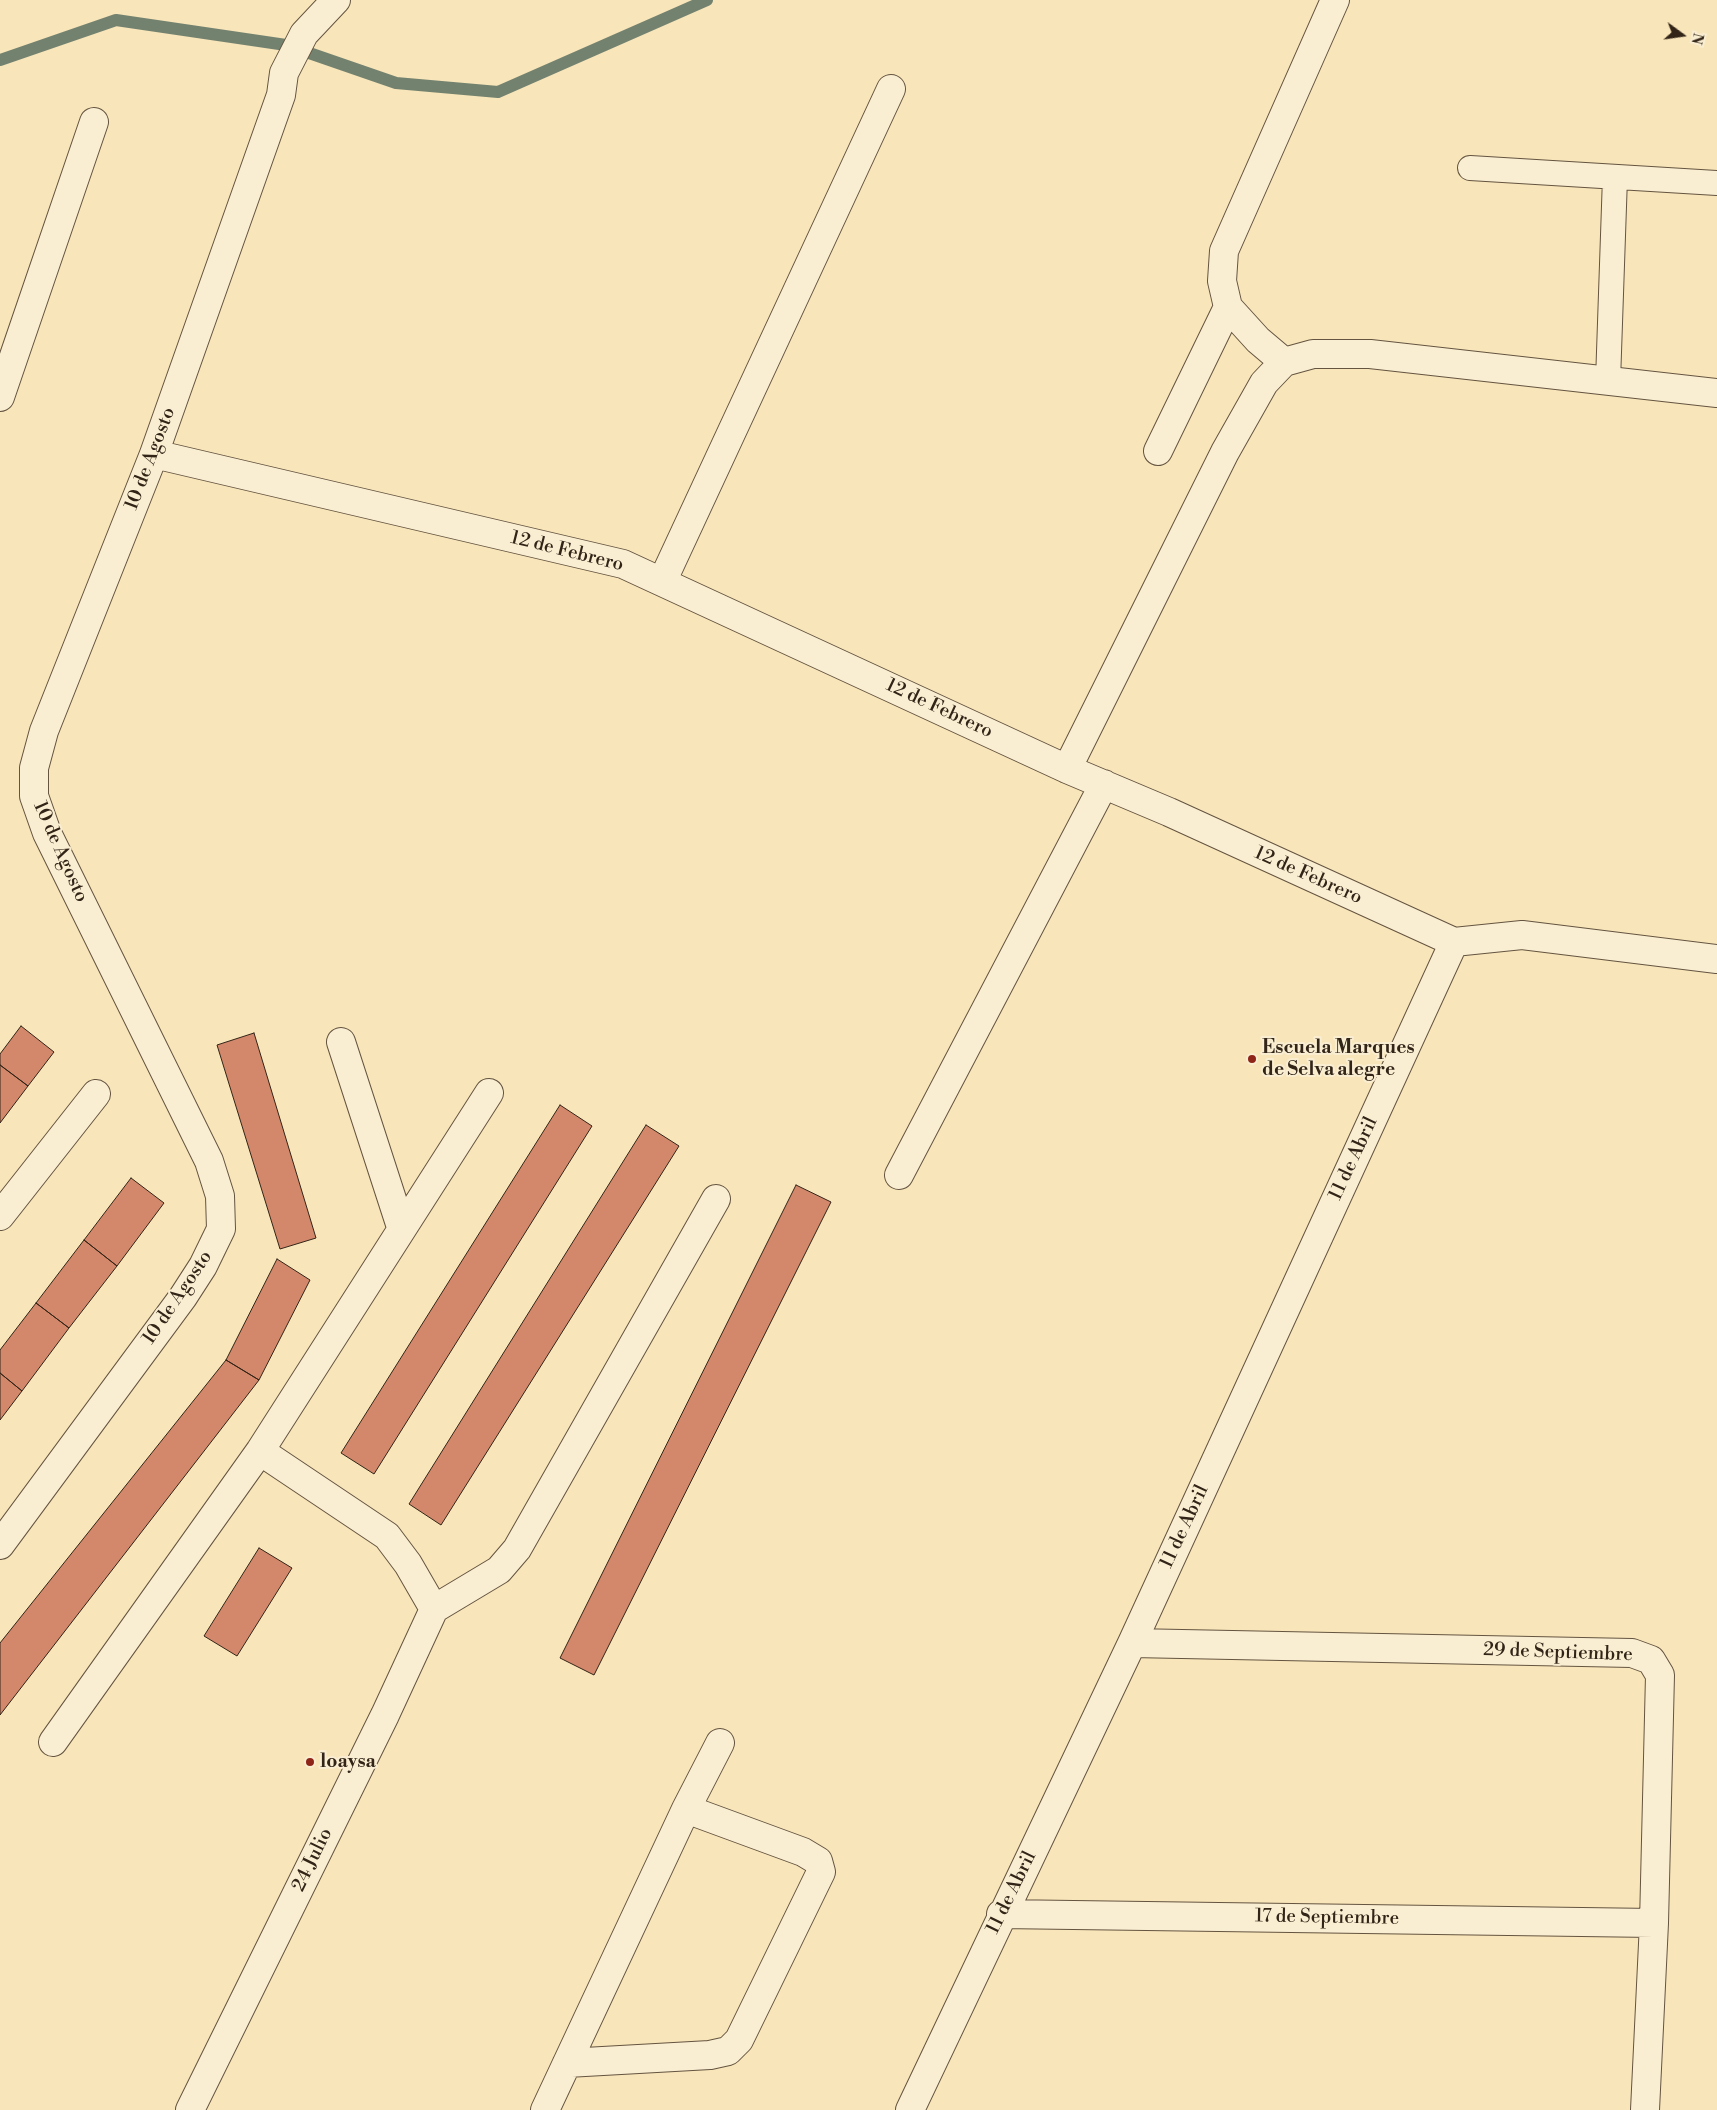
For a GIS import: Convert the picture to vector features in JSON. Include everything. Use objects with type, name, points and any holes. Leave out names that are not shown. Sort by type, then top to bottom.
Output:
[{"type":"street","name":"10 de Agosto","points":[[0,1545],[182,1297],[203,1266],[221,1229],[220,1196],[209,1160],[47,833],[34,796],[34,768],[44,731],[154,454],[281,95],[284,73],[304,34],[336,0]]},
{"type":"street","points":[[1284,362],[1258,340],[1228,307],[1222,281],[1224,251],[1335,0]]},
{"type":"street","points":[[662,582],[891,89]]},
{"type":"street","points":[[0,397],[94,122]]},
{"type":"street","points":[[1158,452],[1228,307]]},
{"type":"street","points":[[1067,768],[1225,452],[1264,383],[1284,362],[1313,354],[1370,354],[1717,393]]},
{"type":"street","name":"12 de Febrero","points":[[154,454],[623,564],[1067,768],[1454,942]]},
{"type":"street","points":[[899,1174],[1104,784]]},
{"type":"street","points":[[1454,942],[1522,935],[1717,959]]},
{"type":"street","name":"11 de Abril","points":[[910,2110],[1001,1914],[1132,1643],[1454,942]]},
{"type":"street","points":[[341,1042],[401,1228]]},
{"type":"street","points":[[53,1742],[260,1451],[489,1093]]},
{"type":"street","points":[[0,1216],[96,1094]]},
{"type":"street","points":[[260,1451],[387,1536],[408,1564],[434,1609],[499,1570],[517,1549],[716,1199]]},
{"type":"street","name":"24 Julio","points":[[190,2110],[385,1715],[434,1609]]},
{"type":"street","name":"29 de Septiembre","points":[[1132,1643],[1632,1653],[1651,1660],[1660,1675],[1654,1922],[1645,2110]]},
{"type":"street","points":[[546,2110],[686,1809],[720,1743]]},
{"type":"street","points":[[567,2063],[710,2055],[728,2051],[739,2040],[822,1872],[818,1861],[803,1852],[686,1809]]},
{"type":"street","name":"17 de Septiembre","points":[[1001,1914],[1654,1922]]},
{"type":"lane","points":[[1470,168],[1717,183]]},
{"type":"lane","points":[[1608,381],[1615,177]]},
{"type":"building","points":[[21,1026],[54,1052],[28,1086],[0,1065],[0,1054]]},
{"type":"building","points":[[254,1033],[316,1238],[280,1249],[217,1045]]},
{"type":"building","points":[[0,1065],[28,1086],[0,1123]]},
{"type":"building","points":[[560,1105],[592,1126],[374,1474],[341,1453]]},
{"type":"building","points":[[646,1125],[679,1146],[441,1525],[409,1504]]},
{"type":"building","points":[[131,1178],[164,1203],[117,1266],[84,1240]]},
{"type":"building","points":[[796,1185],[831,1202],[594,1675],[560,1658]]},
{"type":"building","points":[[84,1240],[117,1266],[69,1328],[36,1303]]},
{"type":"building","points":[[277,1259],[310,1280],[259,1380],[226,1360]]},
{"type":"building","points":[[36,1303],[69,1328],[22,1391],[0,1373],[0,1350]]},
{"type":"building","points":[[226,1360],[259,1380],[0,1715],[0,1643]]},
{"type":"building","points":[[0,1373],[22,1391],[0,1420]]},
{"type":"building","points":[[259,1548],[292,1568],[237,1656],[204,1636]]},
{"type":"waterway","points":[[0,60],[116,20],[286,45],[396,83],[498,92],[707,0]]},
{"type":"place","name":"Escuela Marques de Selva alegre","points":[[1252,1059]]},
{"type":"place","name":"loaysa","points":[[310,1762]]}]
